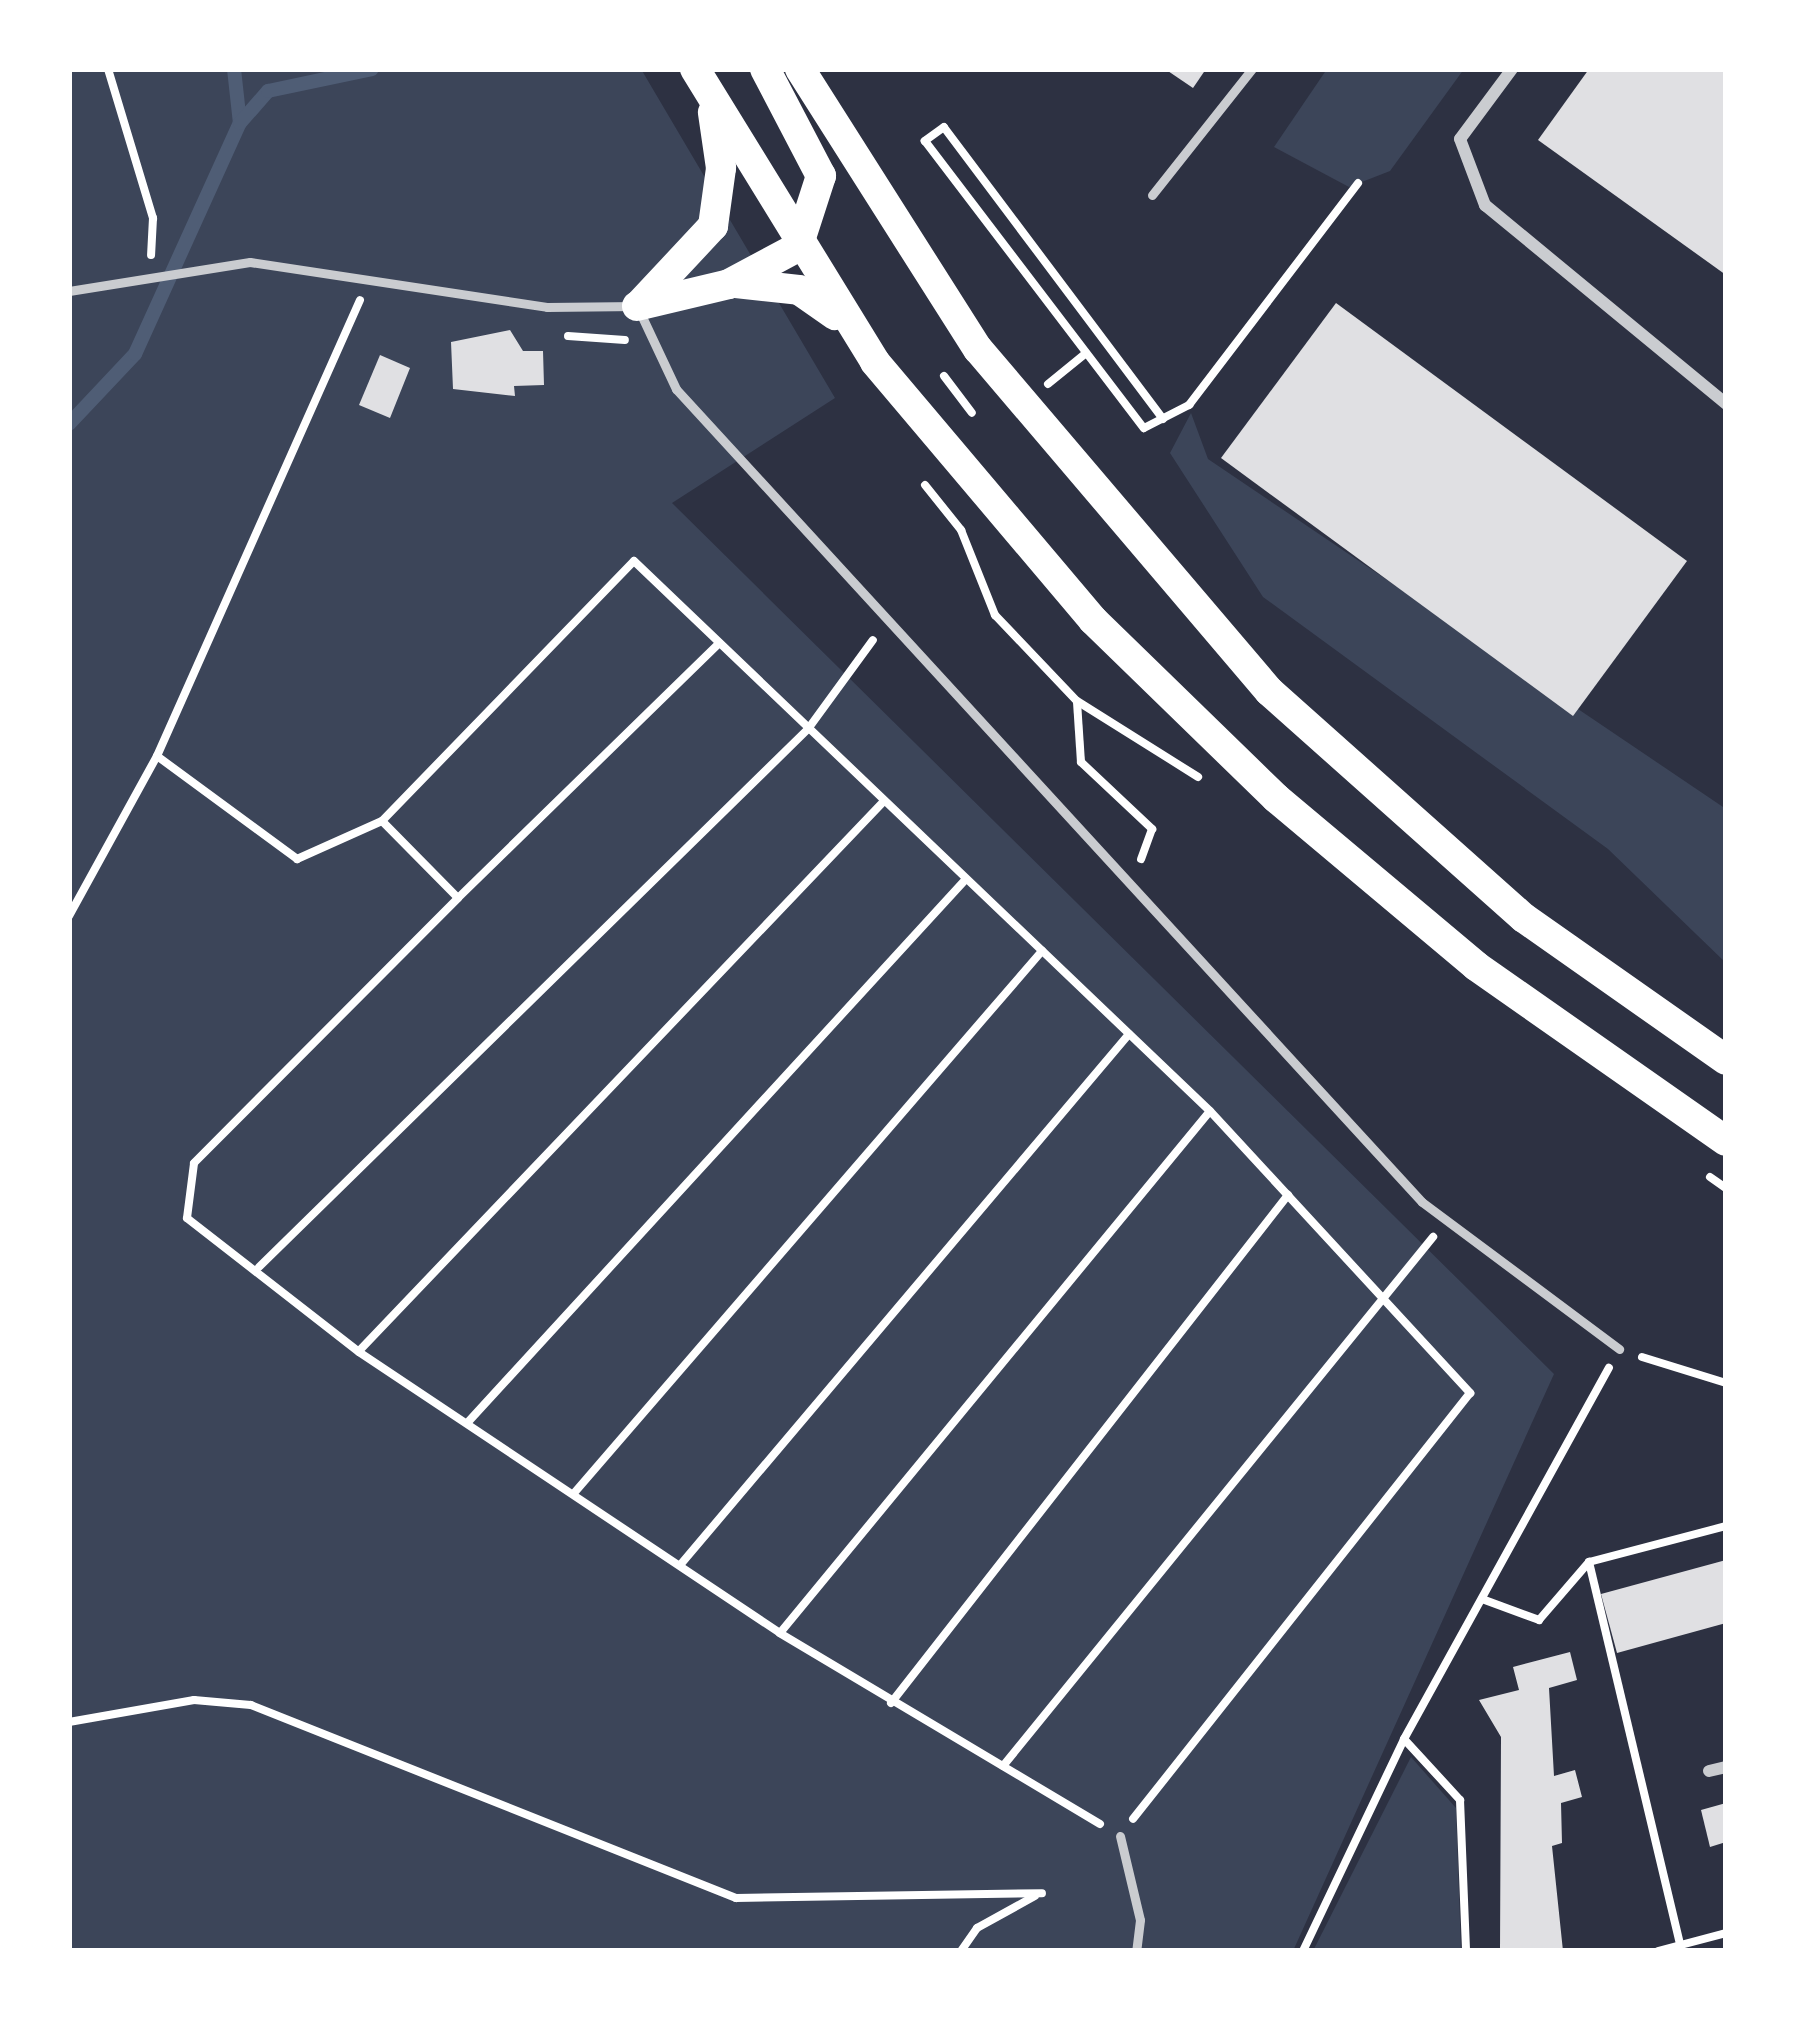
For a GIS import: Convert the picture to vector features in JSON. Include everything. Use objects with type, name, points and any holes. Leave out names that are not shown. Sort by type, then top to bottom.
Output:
[{"type":"main road","points":[[637,306],[729,284],[798,247],[821,176],[765,69]]},
{"type":"main road","points":[[800,69],[979,350],[1167,582],[1374,790],[1615,985],[1726,1060]]},
{"type":"main road","points":[[703,82],[849,326],[999,519],[1198,725],[1476,966],[1726,1141]]},
{"type":"main road","points":[[637,306],[713,226],[721,168],[703,82]]},
{"type":"main road","points":[[729,284],[799,290],[849,326]]},
{"type":"main road","points":[[1615,985],[1726,1040]]},
{"type":"street","points":[[1513,69],[1460,139],[1486,205],[1726,404]]},
{"type":"street","points":[[1709,1771],[1726,1767]]},
{"type":"lane","points":[[1153,195],[1252,69]]},
{"type":"lane","points":[[69,291],[250,262],[583,311],[637,306],[676,389],[884,624],[1133,882],[1447,1222],[1619,1349]]},
{"type":"lane","points":[[1120,1836],[1140,1920],[1136,1951]]},
{"type":"path","points":[[108,69],[153,218],[151,275]]},
{"type":"path","points":[[1162,419],[944,127],[925,141],[1144,428],[1189,406],[1358,183]]},
{"type":"path","points":[[69,916],[157,756],[359,304]]},
{"type":"path","points":[[583,311],[587,340]]},
{"type":"path","points":[[1045,386],[1086,352]]},
{"type":"path","points":[[944,376],[977,420]]},
{"type":"path","points":[[157,756],[297,859],[382,821],[634,561],[1210,1111],[1470,1393],[1120,1836],[780,1633],[470,1421],[359,1352],[259,1267],[188,1218],[194,1163],[719,643]]},
{"type":"path","points":[[259,1267],[808,728],[884,624]]},
{"type":"path","points":[[1077,701],[1081,762],[1152,829],[1133,882]]},
{"type":"path","points":[[359,1352],[884,801]]},
{"type":"path","points":[[382,821],[458,898]]},
{"type":"path","points":[[470,1421],[966,879]]},
{"type":"path","points":[[575,1492],[1042,951]]},
{"type":"path","points":[[680,1564],[1129,1034]]},
{"type":"path","points":[[780,1633],[1210,1111]]},
{"type":"path","points":[[891,1703],[1288,1196]]},
{"type":"path","points":[[1003,1766],[1379,1294],[1447,1222]]},
{"type":"path","points":[[1303,1951],[1405,1739],[1619,1349],[1726,1383]]},
{"type":"path","points":[[1482,1599],[1539,1620],[1589,1562],[1726,1526]]},
{"type":"path","points":[[1589,1562],[1680,1945]]},
{"type":"path","points":[[69,1722],[194,1700],[250,1705],[736,1898],[1042,1893],[977,1928],[961,1951]]},
{"type":"path","points":[[1405,1739],[1460,1800],[1466,1951]]},
{"type":"path","points":[[1658,1951],[1726,1933]]},
{"type":"shaded area","points":[[69,69],[641,69],[835,398],[672,503],[1554,1374],[1293,1951],[69,1951]]},
{"type":"shaded area","points":[[1327,69],[1464,69],[1390,171],[1349,187],[1274,147]]},
{"type":"shaded area","points":[[1191,413],[1208,459],[1726,809],[1726,963],[1608,849],[1263,597],[1170,453]]},
{"type":"shaded area","points":[[1411,1757],[1456,1808],[1461,1951],[1313,1951]]},
{"type":"building","points":[[1165,69],[1206,69],[1193,88]]},
{"type":"building","points":[[1589,69],[1726,69],[1726,275],[1538,140]]},
{"type":"building","points":[[1336,303],[1687,561],[1573,716],[1221,458]]},
{"type":"building","points":[[510,330],[523,351],[543,351],[544,385],[514,386],[515,396],[453,389],[451,342]]},
{"type":"building","points":[[380,355],[410,368],[390,418],[359,405]]},
{"type":"building","points":[[1726,1560],[1726,1623],[1617,1653],[1601,1594]]},
{"type":"building","points":[[1570,1652],[1577,1680],[1549,1688],[1554,1776],[1575,1770],[1582,1797],[1561,1803],[1562,1843],[1552,1846],[1563,1951],[1500,1951],[1501,1737],[1479,1700],[1519,1690],[1513,1667]]},
{"type":"building","points":[[1726,1803],[1726,1842],[1710,1847],[1701,1810]]},
{"type":"waterway","points":[[234,69],[240,123]]},
{"type":"waterway","points":[[69,424],[135,354],[240,123],[268,91],[372,69]]}]
